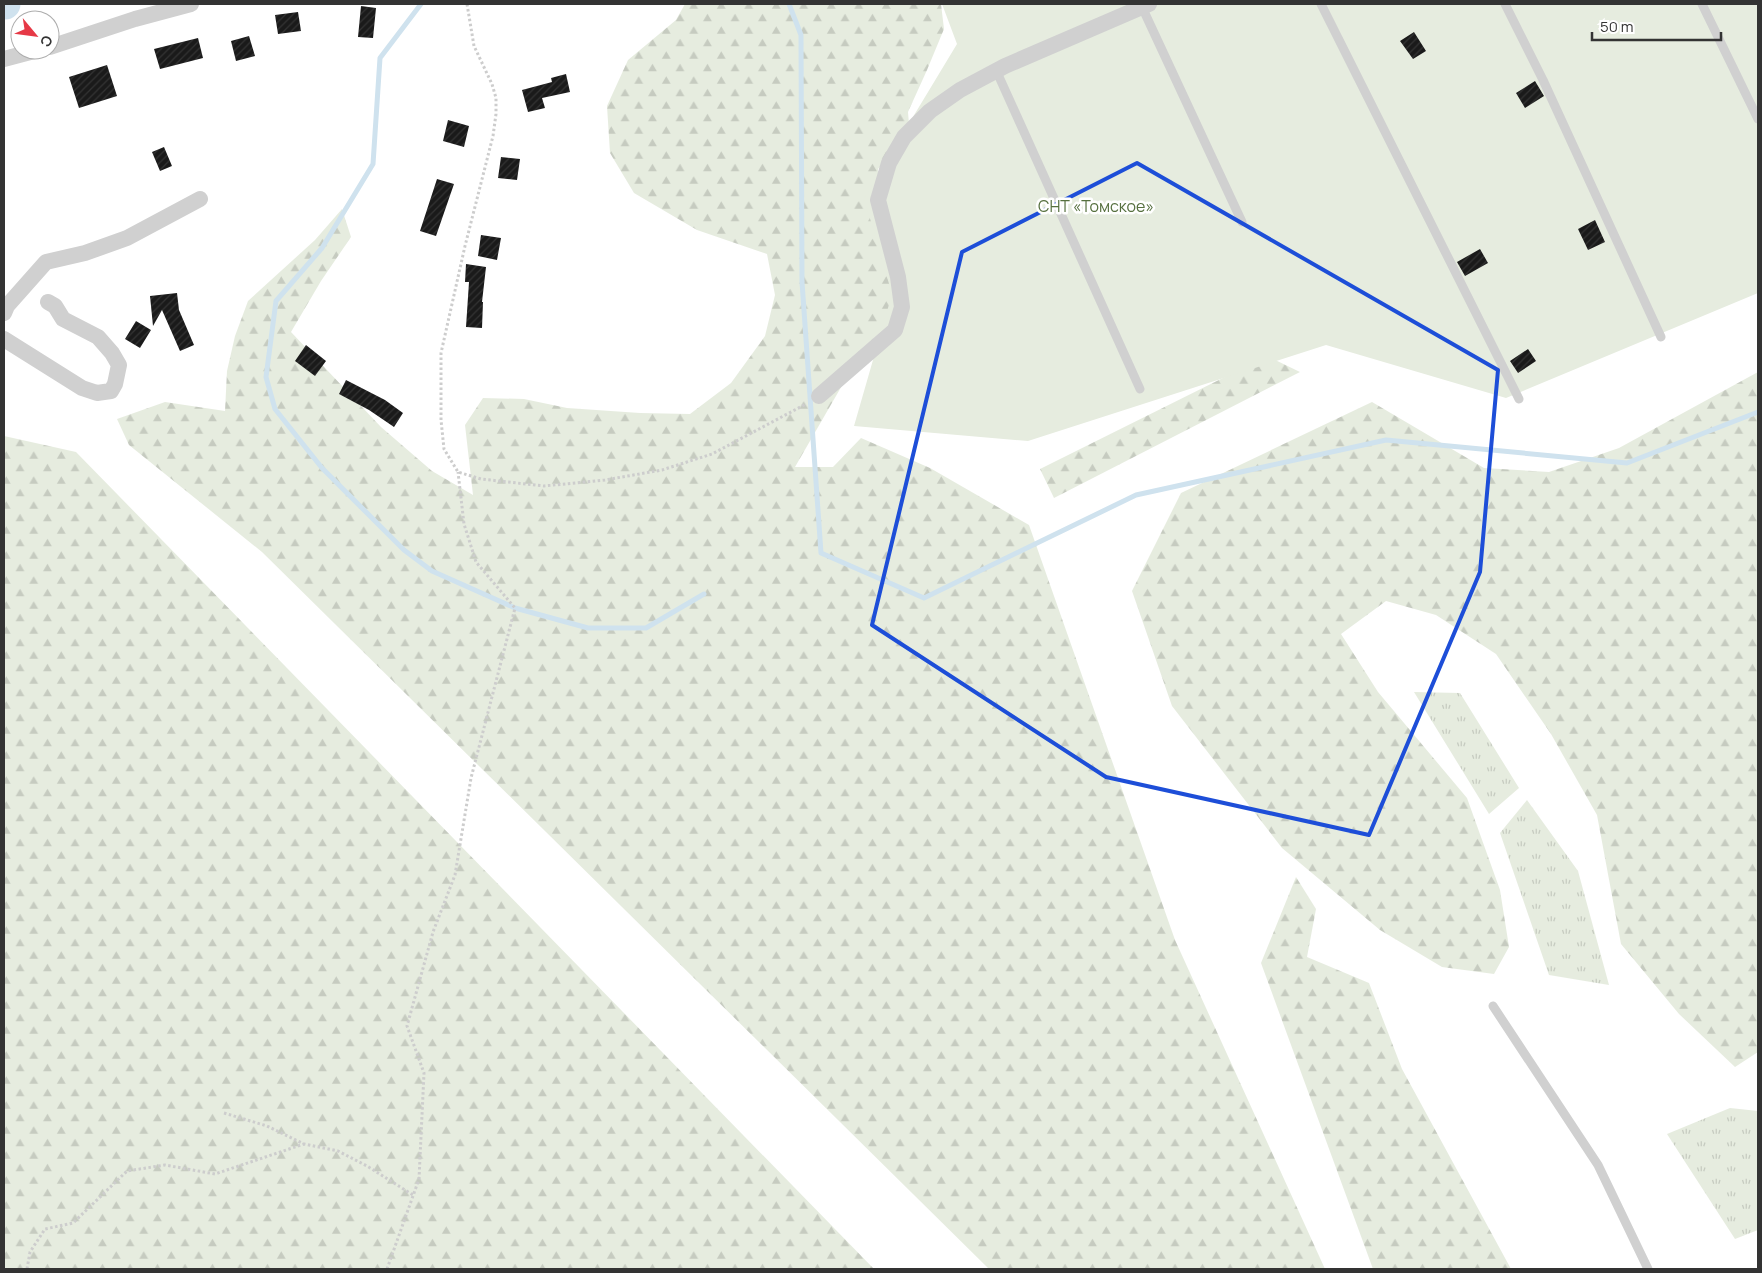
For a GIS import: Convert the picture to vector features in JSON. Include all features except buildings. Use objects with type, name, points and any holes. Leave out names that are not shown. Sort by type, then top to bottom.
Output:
[{"type":"street","points":[[60,44],[136,19],[191,4]]},
{"type":"street","points":[[819,396],[895,330],[902,307],[898,277],[878,200],[889,163],[904,137],[930,111],[960,90],[996,70],[1146,5]]},
{"type":"street","points":[[4,313],[7,306],[46,262],[128,238],[200,199]]},
{"type":"street","points":[[4,339],[82,388],[97,393],[111,391],[115,384],[118,365],[112,354],[98,338],[63,319],[55,306],[48,302]]},
{"type":"lane","points":[[1322,4],[1519,399]]},
{"type":"lane","points":[[1505,4],[1543,80],[1661,336]]},
{"type":"lane","points":[[1702,4],[1758,119]]},
{"type":"lane","points":[[1146,5],[1242,222]]},
{"type":"lane","points":[[996,70],[1140,389]]},
{"type":"lane","points":[[1493,1006],[1598,1165],[1648,1269]]},
{"type":"path","points":[[387,1269],[419,1179],[424,1073],[407,1026],[433,932],[454,875],[471,778],[516,608],[476,562],[464,524],[458,472],[444,449],[441,420],[441,353],[465,246],[493,136],[496,114],[496,98],[492,84],[474,46],[467,4]]},
{"type":"path","points":[[458,472],[481,479],[544,486],[604,480],[662,470],[712,454],[819,396]]},
{"type":"path","points":[[224,1113],[267,1126],[304,1144],[338,1151],[414,1195]]},
{"type":"path","points":[[27,1269],[30,1252],[45,1230],[73,1223],[127,1171],[165,1165],[215,1174],[304,1144]]},
{"type":"highlighted area","points":[[1137,163],[1498,370],[1480,572],[1369,835],[1106,777],[872,625],[962,252]]},
{"type":"green space","points":[[685,4],[941,4],[944,29],[908,112],[910,136],[878,169],[878,207],[897,290],[892,321],[855,363],[795,467],[833,467],[861,438],[930,468],[1029,525],[1175,940],[1325,1269],[989,1269],[262,552],[129,445],[117,419],[165,402],[225,411],[227,371],[235,336],[248,301],[315,240],[342,209],[351,237],[321,281],[291,332],[381,427],[432,471],[473,495],[465,425],[483,398],[524,399],[567,408],[690,414],[731,383],[765,336],[775,295],[767,254],[697,230],[634,193],[610,153],[607,106],[628,60],[676,20]]},
{"type":"green space","name":"СНТ «Томское»","points":[[942,4],[1758,4],[1758,293],[1506,398],[1326,345],[1028,441],[854,426],[892,294],[864,198],[957,44]]},
{"type":"green space","points":[[1267,356],[1300,372],[1054,498],[1040,469]]},
{"type":"green space","points":[[1758,372],[1758,1052],[1735,1067],[1679,1014],[1621,944],[1597,815],[1551,734],[1496,654],[1436,615],[1386,601],[1341,634],[1378,692],[1467,798],[1500,890],[1509,947],[1494,974],[1442,967],[1380,930],[1282,848],[1172,706],[1132,591],[1181,493],[1372,402],[1484,468],[1549,472],[1619,448]]},
{"type":"green space","points":[[4,436],[76,452],[874,1269],[4,1269]]},
{"type":"green space","points":[[1414,692],[1460,693],[1519,788],[1489,814]]},
{"type":"green space","points":[[1527,800],[1578,871],[1609,985],[1549,975],[1500,833]]},
{"type":"green space","points":[[1296,877],[1316,909],[1307,957],[1369,983],[1402,1069],[1511,1269],[1373,1269],[1261,963]]},
{"type":"green space","points":[[1730,1108],[1758,1111],[1758,1230],[1735,1239],[1667,1134]]},
{"type":"waterway","points":[[421,4],[380,58],[373,164],[322,248],[276,301],[266,377],[275,409],[322,468],[404,550],[432,571],[515,608],[588,628],[646,628],[704,594]]},
{"type":"waterway","points":[[789,4],[801,35],[802,282],[821,553],[924,598],[1136,495],[1386,440],[1627,463],[1758,412]]}]
